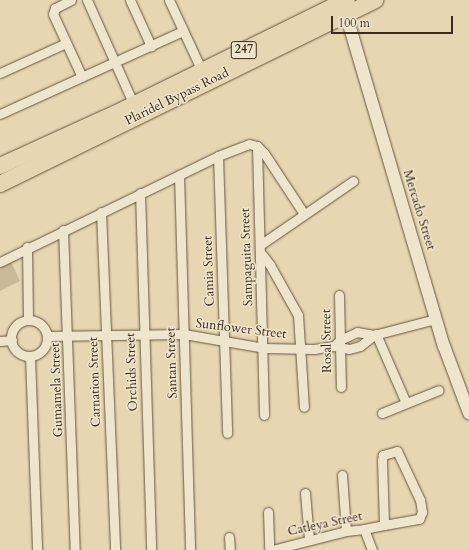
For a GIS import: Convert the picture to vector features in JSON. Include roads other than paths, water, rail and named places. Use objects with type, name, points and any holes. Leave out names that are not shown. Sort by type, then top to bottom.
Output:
[{"type":"highway","name":"Plaridel Bypass Road","points":[[0,166],[134,105],[344,4],[375,0]]},
{"type":"highway","name":"Plaridel Bypass Road","points":[[0,184],[344,4]]},
{"type":"street","points":[[71,0],[55,8],[53,14],[82,77]]},
{"type":"street","points":[[87,0],[134,105]]},
{"type":"street","points":[[130,0],[151,46]]},
{"type":"street","points":[[169,0],[202,71]]},
{"type":"street","name":"Mercado Street","points":[[344,4],[436,319],[469,414]]},
{"type":"street","points":[[0,114],[183,31]]},
{"type":"street","points":[[0,73],[66,43]]},
{"type":"street","points":[[0,262],[140,193],[218,156],[248,144],[257,146],[264,153],[304,214]]},
{"type":"street","name":"Sampaguita Street","points":[[257,146],[264,348],[264,414]]},
{"type":"street","name":"Camia Street","points":[[218,156],[227,433]]},
{"type":"street","name":"Santan Street","points":[[179,175],[190,550]]},
{"type":"street","points":[[304,407],[298,315],[260,249],[304,214],[353,181]]},
{"type":"street","name":"Orchids Street","points":[[140,193],[143,336],[151,550]]},
{"type":"street","name":"Carnation Street","points":[[101,212],[115,550]]},
{"type":"street","name":"Gumamela Street","points":[[63,230],[75,550]]},
{"type":"street","points":[[27,248],[28,320]]},
{"type":"street","name":"Rosal Street","points":[[339,296],[338,345],[341,387]]},
{"type":"street","name":"Sunflower Street","points":[[47,336],[143,336],[184,334],[264,348],[314,349],[338,345],[357,332],[375,334],[436,319]]},
{"type":"street","points":[[28,320],[43,326],[47,336],[41,352],[30,356],[20,354],[12,340],[18,324],[28,320]]},
{"type":"street","points":[[375,334],[406,403]]},
{"type":"street","name":"Sunflower Street","points":[[338,345],[349,349],[360,346],[375,334]]},
{"type":"street","points":[[0,341],[12,340]]},
{"type":"street","points":[[30,356],[37,550]]},
{"type":"street","points":[[382,413],[439,390]]},
{"type":"street","name":"Catleya Street","points":[[271,550],[346,531],[384,525],[418,519],[422,512],[420,500],[398,451],[383,455],[382,460],[384,525]]},
{"type":"street","points":[[342,475],[346,531]]},
{"type":"street","points":[[305,493],[309,540]]},
{"type":"street","points":[[268,512],[271,550]]},
{"type":"street","points":[[364,528],[372,550]]},
{"type":"street","points":[[229,537],[230,550]]}]
